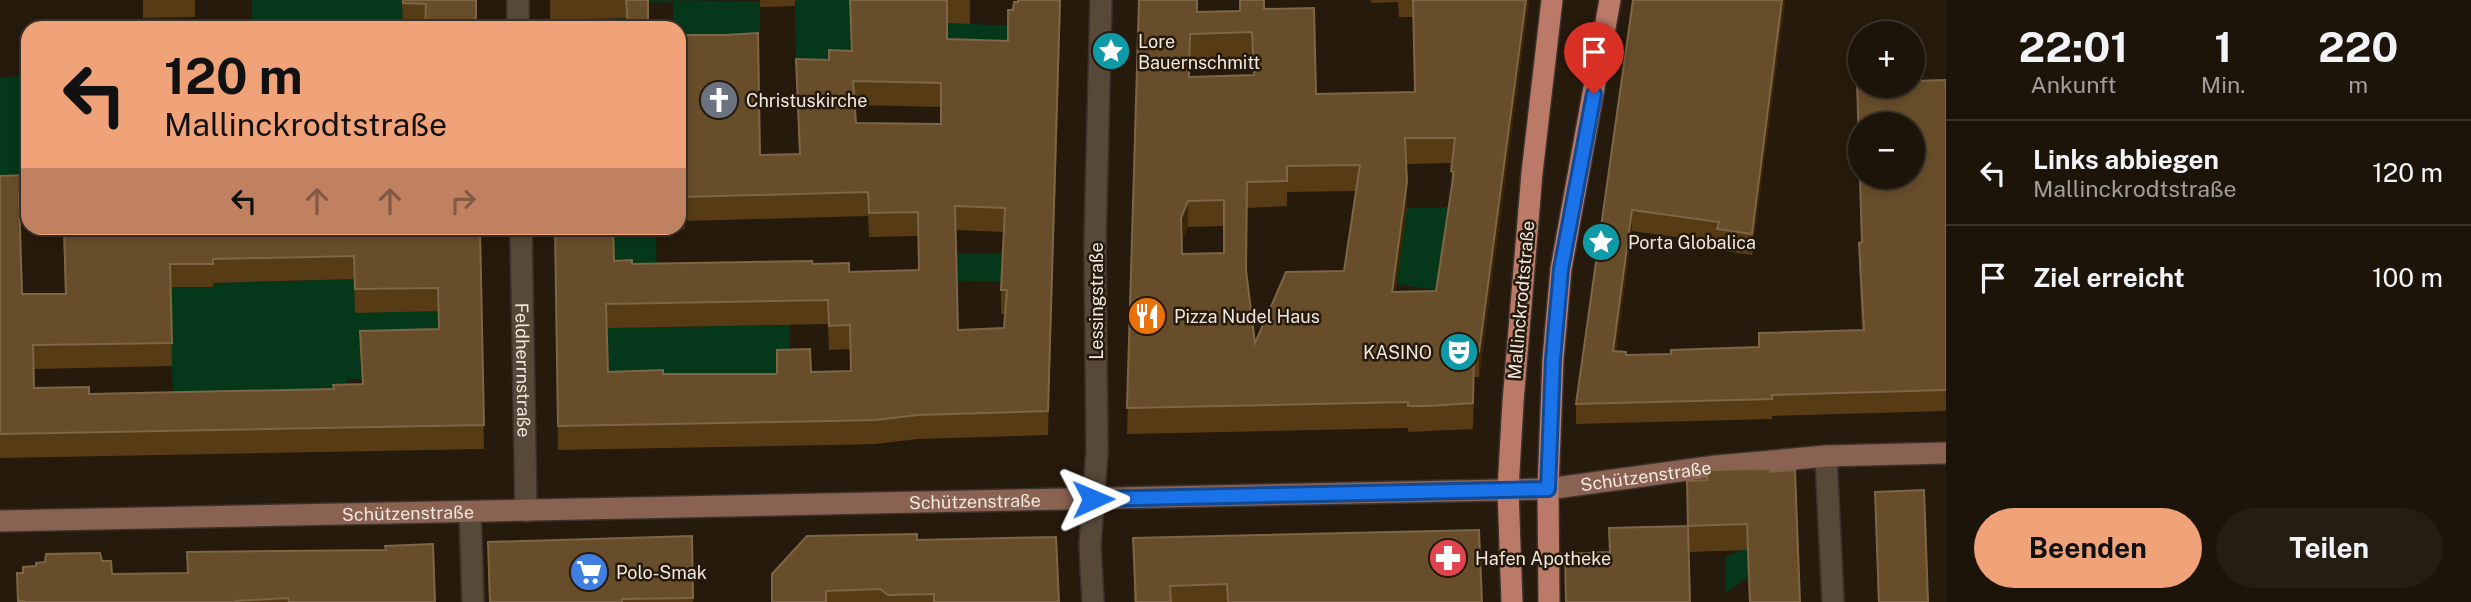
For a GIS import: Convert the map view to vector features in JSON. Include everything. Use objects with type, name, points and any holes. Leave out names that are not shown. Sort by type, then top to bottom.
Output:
[{"type":"main road","name":"Mallinckrodtstraße","points":[[1512,602],[1508,490],[1525,250],[1552,0]]},
{"type":"main road","name":"Mallinckrodtstraße","points":[[1549,602],[1548,489],[1553,359],[1561,269],[1610,0]]},
{"type":"street","points":[[518,0],[518,21]]},
{"type":"street","name":"Lessingstraße","points":[[1093,602],[1090,545],[1097,451],[1095,243],[1101,0]]},
{"type":"street","name":"Feldherrnstraße","points":[[521,235],[526,511]]},
{"type":"street","name":"Schützenstraße","points":[[0,521],[1548,489],[1683,470],[1826,456],[1946,453]]},
{"type":"street","points":[[1826,456],[1833,602]]},
{"type":"street","points":[[470,512],[473,602]]},
{"type":"green space","points":[[252,0],[403,0],[403,21],[252,21]]},
{"type":"green space","points":[[618,0],[760,1],[760,35],[686,36],[686,21],[673,21],[673,2],[619,4]]},
{"type":"green space","points":[[795,0],[849,0],[852,75],[829,84],[796,83]]},
{"type":"green space","points":[[626,18],[633,21],[583,21]]},
{"type":"green space","points":[[947,23],[1014,26],[1008,51],[947,63]]},
{"type":"green space","points":[[21,76],[21,198],[0,199],[0,77]]},
{"type":"green space","points":[[1455,207],[1443,291],[1396,284],[1407,208]]},
{"type":"green space","points":[[324,235],[334,235],[438,311],[439,352],[378,345],[360,346],[361,379],[347,379],[347,399],[173,404],[170,300],[86,302],[172,284],[324,280]]},
{"type":"green space","points":[[611,235],[656,235],[657,327],[790,325],[790,373],[557,383],[558,373],[606,328],[628,328],[628,305],[614,285]]},
{"type":"green space","points":[[956,253],[1003,253],[1002,282],[957,281]]},
{"type":"green space","points":[[1755,545],[1755,579],[1744,579],[1726,593],[1725,557]]},
{"type":"building","points":[[403,0],[476,0],[476,21],[425,21],[426,4],[403,3]]},
{"type":"building","points":[[626,0],[648,0],[648,21],[628,21]]},
{"type":"building","points":[[850,0],[947,0],[947,39],[1008,41],[1008,10],[1013,10],[1014,2],[1060,0],[1048,411],[918,415],[875,420],[558,426],[555,235],[613,235],[614,261],[632,260],[632,264],[812,261],[813,264],[849,263],[849,272],[919,270],[918,212],[869,213],[868,192],[686,197],[686,35],[758,33],[760,155],[800,154],[796,59],[829,60],[829,50],[852,51]],"holes":[[[853,81],[941,83],[941,124],[856,123]],[[955,206],[1005,208],[1001,290],[1007,290],[1004,328],[958,330]],[[828,300],[829,326],[850,325],[851,371],[811,372],[810,349],[777,350],[777,374],[663,374],[663,370],[608,372],[606,304]]]},
{"type":"building","points":[[1139,0],[1197,0],[1197,12],[1240,11],[1240,0],[1264,0],[1264,9],[1314,8],[1316,94],[1415,92],[1413,0],[1526,0],[1479,352],[1474,351],[1473,403],[1429,406],[1408,406],[1408,402],[1127,408]],"holes":[[[1252,32],[1254,75],[1189,77],[1190,34]],[[1405,138],[1455,138],[1451,171],[1454,172],[1436,291],[1392,292],[1407,182]],[[1360,165],[1344,271],[1286,272],[1255,343],[1246,270],[1247,182],[1287,181],[1287,166]],[[1224,200],[1224,253],[1182,254],[1181,218],[1188,201]]]},
{"type":"building","points":[[1633,0],[1782,0],[1752,234],[1717,229],[1719,222],[1632,210],[1613,351],[1626,352],[1626,355],[1671,354],[1671,350],[1759,347],[1759,333],[1864,330],[1859,243],[1862,242],[1860,189],[1925,189],[1925,112],[1858,112],[1858,98],[1925,98],[1925,81],[1946,80],[1946,390],[1772,395],[1772,399],[1576,404]]},
{"type":"building","points":[[21,175],[19,194],[22,294],[66,294],[64,235],[480,235],[484,425],[0,434],[0,176]],"holes":[[[354,256],[355,289],[438,288],[439,329],[360,331],[363,384],[333,385],[334,389],[89,394],[89,387],[34,388],[33,345],[172,343],[170,264],[213,264],[213,259]]]},
{"type":"building","points":[[1707,470],[1795,470],[1800,602],[1750,602],[1747,524],[1688,526],[1687,481],[1707,480]]},
{"type":"building","points":[[1924,490],[1928,602],[1879,602],[1875,492]]},
{"type":"building","points":[[1688,526],[1690,602],[1566,602],[1565,554],[1610,552],[1609,528]]},
{"type":"building","points":[[1479,530],[1482,602],[1228,602],[1227,584],[1170,586],[1171,602],[1136,602],[1133,538]]},
{"type":"building","points":[[917,534],[917,540],[1056,537],[1059,602],[934,602],[934,594],[888,595],[880,589],[826,591],[826,602],[772,602],[772,574],[807,536]]},
{"type":"building","points":[[692,536],[693,598],[622,599],[622,602],[490,602],[488,542]]},
{"type":"building","points":[[433,544],[435,602],[289,602],[288,598],[236,602],[18,601],[17,573],[23,573],[23,567],[45,562],[46,554],[100,553],[102,561],[111,561],[112,574],[188,573],[187,552],[386,550],[385,546]]},
{"type":"place","name":"Lore Bauernschmitt","points":[[1111,51]]},
{"type":"place","name":"Christuskirche","points":[[719,100]]},
{"type":"place","name":"Porta Globalica","points":[[1601,242]]},
{"type":"place","name":"Pizza Nudel Haus","points":[[1147,316]]},
{"type":"place","name":"KASINO","points":[[1459,352]]},
{"type":"place","name":"Hafen Apotheke","points":[[1448,558]]},
{"type":"place","name":"Polo-Smak","points":[[589,572]]},
{"type":"route","points":[[1093,499],[1548,489],[1553,359],[1561,269],[1594,94]]}]
